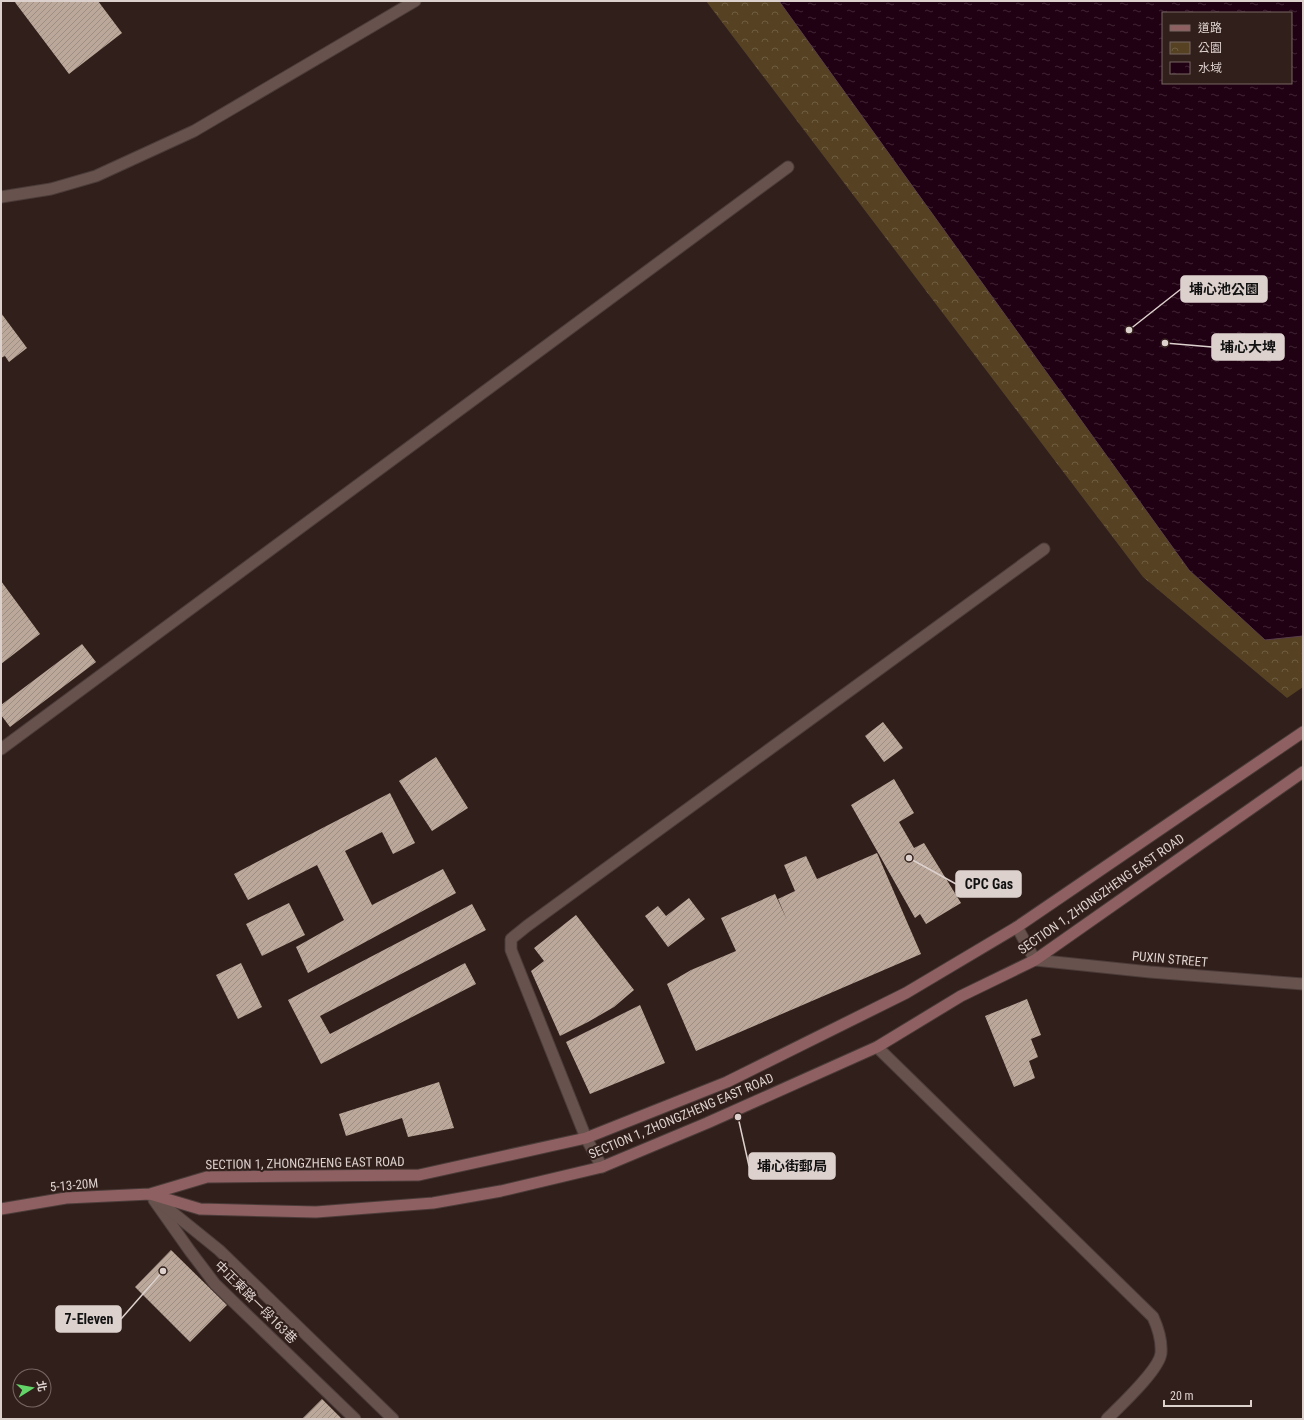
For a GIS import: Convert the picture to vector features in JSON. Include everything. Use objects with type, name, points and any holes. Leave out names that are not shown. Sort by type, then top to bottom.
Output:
[{"type":"main road","name":"SECTION 1, ZHONGZHENG EAST ROAD","points":[[150,1194],[207,1177],[419,1175],[586,1138],[727,1082],[906,993],[1018,927],[1303,732]]},
{"type":"main road","name":"SECTION 1, ZHONGZHENG EAST ROAD","points":[[150,1194],[200,1209],[316,1212],[433,1203],[501,1191],[602,1167],[707,1123],[877,1047],[961,996],[1035,960],[1303,772]]},
{"type":"main road","name":"5-13-20M","points":[[1,1209],[66,1198],[150,1194]]},
{"type":"street","points":[[1,197],[51,189],[96,176],[194,131],[414,1]]},
{"type":"street","points":[[1,749],[788,166]]},
{"type":"street","points":[[602,1167],[586,1138],[511,950],[511,940],[527,926],[1044,549]]},
{"type":"street","points":[[1018,927],[1035,960]]},
{"type":"street","name":"PUXIN STREET","points":[[1035,960],[1150,972],[1303,984]]},
{"type":"street","points":[[877,1047],[1153,1317],[1159,1331],[1162,1354],[1155,1367],[1143,1382],[1107,1419]]},
{"type":"street","points":[[150,1194],[219,1250],[393,1419]]},
{"type":"street","name":"中正東路一段163巷","points":[[150,1194],[215,1284],[355,1419]]},
{"type":"green space","points":[[706,1],[1303,1],[1303,687],[1287,698],[1143,577]]},
{"type":"water","points":[[779,1],[1303,1],[1303,636],[1265,640],[1189,570]]},
{"type":"building","points":[[14,1],[98,1],[122,33],[69,74]]},
{"type":"building","points":[[1,313],[27,348],[9,362],[5,356],[1,358]]},
{"type":"building","points":[[1,581],[40,634],[1,664]]},
{"type":"building","points":[[82,644],[96,662],[10,727],[1,715],[1,705]]},
{"type":"building","points":[[883,722],[903,748],[884,762],[865,736]]},
{"type":"building","points":[[436,757],[468,808],[432,831],[399,781]]},
{"type":"building","points":[[894,779],[914,813],[899,822],[914,848],[924,843],[961,903],[926,924],[920,914],[915,918],[851,805]]},
{"type":"building","points":[[390,793],[415,843],[393,854],[382,832],[345,851],[372,905],[443,869],[456,893],[308,973],[296,947],[344,920],[317,865],[248,900],[234,874]]},
{"type":"building","points":[[877,853],[921,954],[696,1051],[667,984],[691,970],[736,951],[721,918],[775,894],[787,920],[778,899],[795,891],[784,865],[806,856],[817,879]]},
{"type":"building","points":[[689,898],[705,919],[668,947],[645,916],[658,906],[666,916]]},
{"type":"building","points":[[289,903],[305,935],[262,956],[246,924]]},
{"type":"building","points":[[472,904],[486,930],[320,1016],[330,1034],[465,963],[476,984],[321,1064],[288,1000]]},
{"type":"building","points":[[576,915],[634,990],[614,1007],[560,1036],[531,971],[544,961],[534,948]]},
{"type":"building","points":[[241,963],[262,1007],[238,1019],[216,975]]},
{"type":"building","points":[[1027,999],[1041,1035],[1031,1039],[1038,1057],[1029,1061],[1035,1078],[1014,1087],[985,1016]]},
{"type":"building","points":[[640,1005],[665,1063],[590,1094],[566,1042]]},
{"type":"building","points":[[439,1082],[454,1128],[408,1137],[402,1118],[346,1136],[339,1114]]},
{"type":"building","points":[[171,1250],[227,1305],[190,1342],[135,1287]]},
{"type":"building","points":[[322,1399],[342,1419],[302,1419]]},
{"type":"place","name":"埔心池公園","points":[[1129,330]]},
{"type":"place","name":"埔心大埤","points":[[1165,343]]},
{"type":"place","name":"CPC Gas","points":[[909,858]]},
{"type":"place","name":"埔心街郵局","points":[[738,1117]]},
{"type":"place","name":"7-Eleven","points":[[163,1271]]}]
